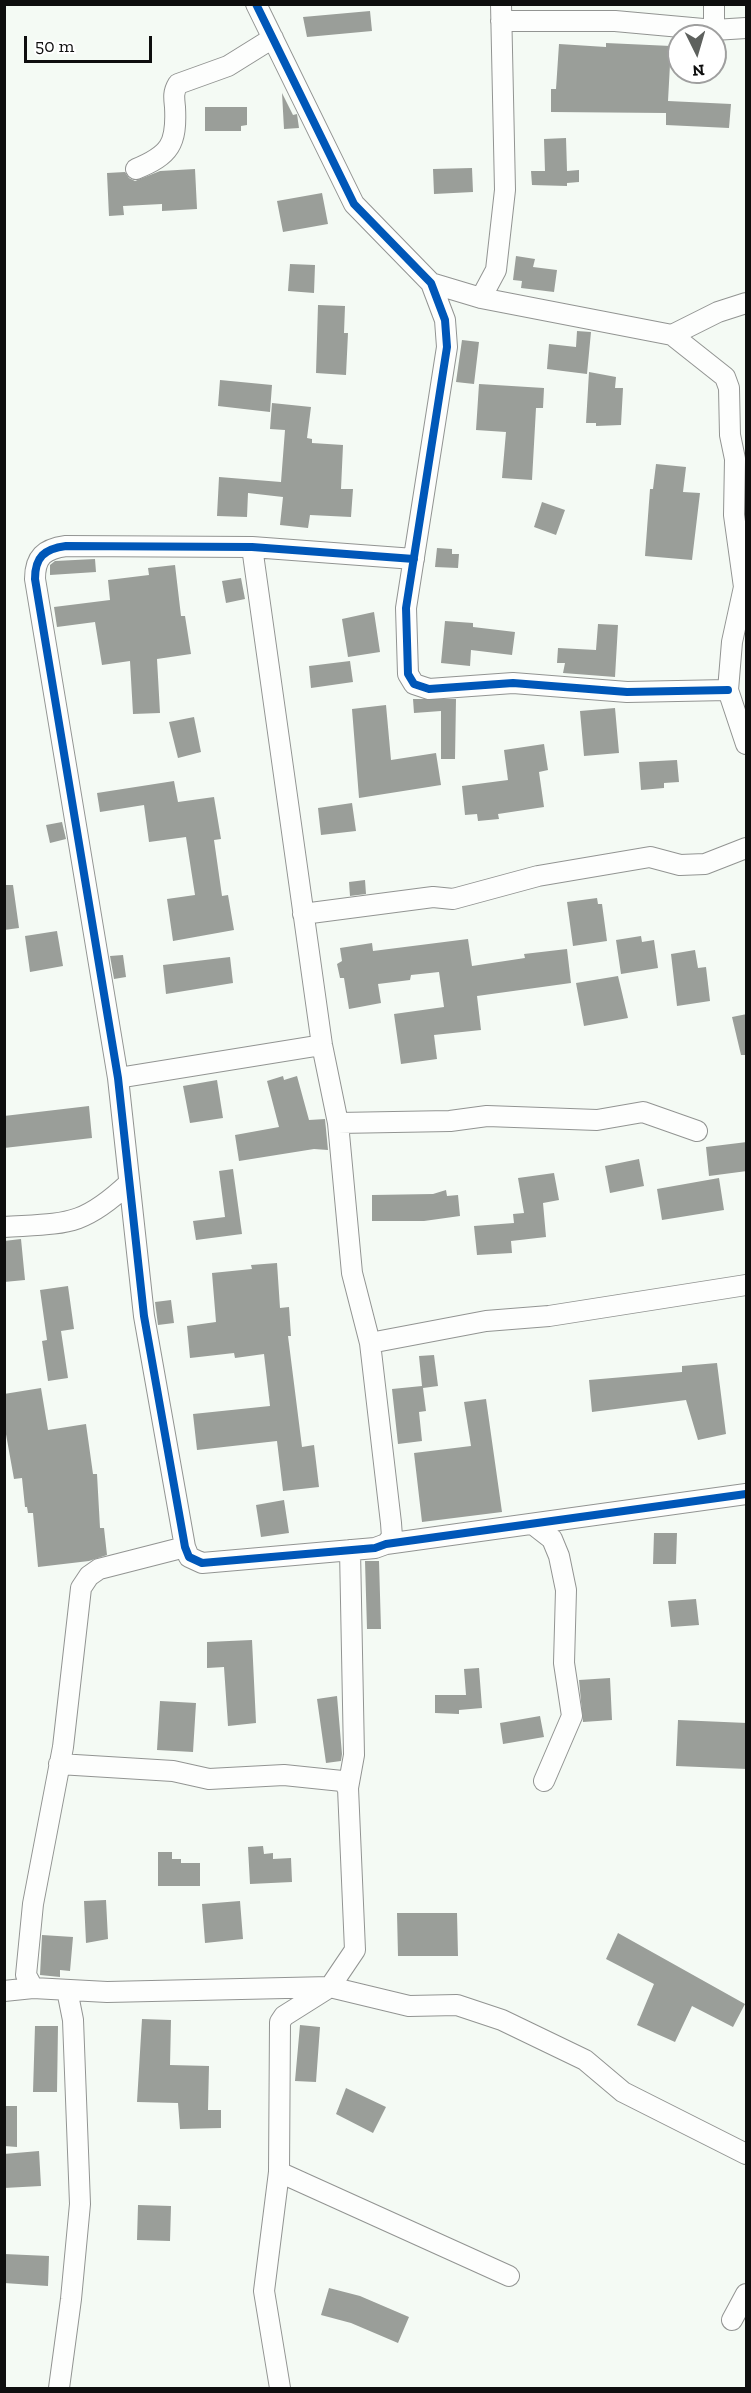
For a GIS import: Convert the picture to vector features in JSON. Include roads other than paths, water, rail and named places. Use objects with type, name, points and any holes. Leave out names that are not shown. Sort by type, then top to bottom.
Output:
[{"type":"street","points":[[256,4],[354,204],[431,283],[445,320],[447,347],[406,608],[408,674],[414,684],[429,689],[513,683],[627,692],[728,690]]},
{"type":"street","points":[[714,4],[714,24]]},
{"type":"street","points":[[481,298],[496,270],[505,190],[501,13],[667,26]]},
{"type":"street","points":[[727,29],[747,28]]},
{"type":"street","points":[[136,169],[158,160],[167,153],[176,126],[174,91],[178,84],[228,66],[273,38]]},
{"type":"street","points":[[431,283],[481,298],[672,335],[725,377],[729,388],[730,435],[735,459],[734,515],[744,587],[732,642],[728,690],[747,744]]},
{"type":"street","points":[[672,335],[718,312],[747,303]]},
{"type":"street","points":[[414,559],[252,547],[66,546],[51,548],[41,554],[35,564],[36,591],[118,1078],[144,1316],[185,1547],[189,1557],[202,1563],[350,1550],[747,1494]]},
{"type":"street","points":[[252,547],[322,1045],[338,1123],[352,1273],[370,1343],[391,1523],[392,1537],[386,1544]]},
{"type":"street","points":[[303,914],[433,897],[453,899],[538,876],[650,857],[680,865],[705,864],[747,848]]},
{"type":"street","points":[[118,1078],[322,1045]]},
{"type":"street","points":[[338,1123],[450,1121],[487,1116],[597,1120],[643,1112],[697,1131]]},
{"type":"street","points":[[4,1227],[63,1224],[89,1216],[105,1206],[129,1183]]},
{"type":"street","points":[[370,1343],[486,1321],[549,1316],[747,1286]]},
{"type":"street","points":[[534,1525],[552,1539],[560,1556],[566,1590],[564,1663],[572,1716],[544,1781]]},
{"type":"street","points":[[33,1988],[26,1975],[32,1914],[38,1867],[59,1764],[81,1588],[89,1576],[99,1569],[185,1547]]},
{"type":"street","points":[[280,2388],[264,2291],[279,2172],[280,2022],[284,2016],[330,1987],[355,1950],[348,1788],[354,1755],[350,1550]]},
{"type":"street","points":[[59,1764],[173,1771],[210,1779],[284,1775],[342,1782],[348,1788]]},
{"type":"street","points":[[4,1991],[33,1988],[106,1992],[330,1987],[409,2006],[457,2005],[502,2020],[585,2060],[623,2092],[747,2154]]},
{"type":"street","points":[[59,2388],[71,2299],[80,2204],[73,2020],[67,1990]]},
{"type":"street","points":[[279,2172],[509,2276]]},
{"type":"street","points":[[732,2319],[747,2294]]}]
